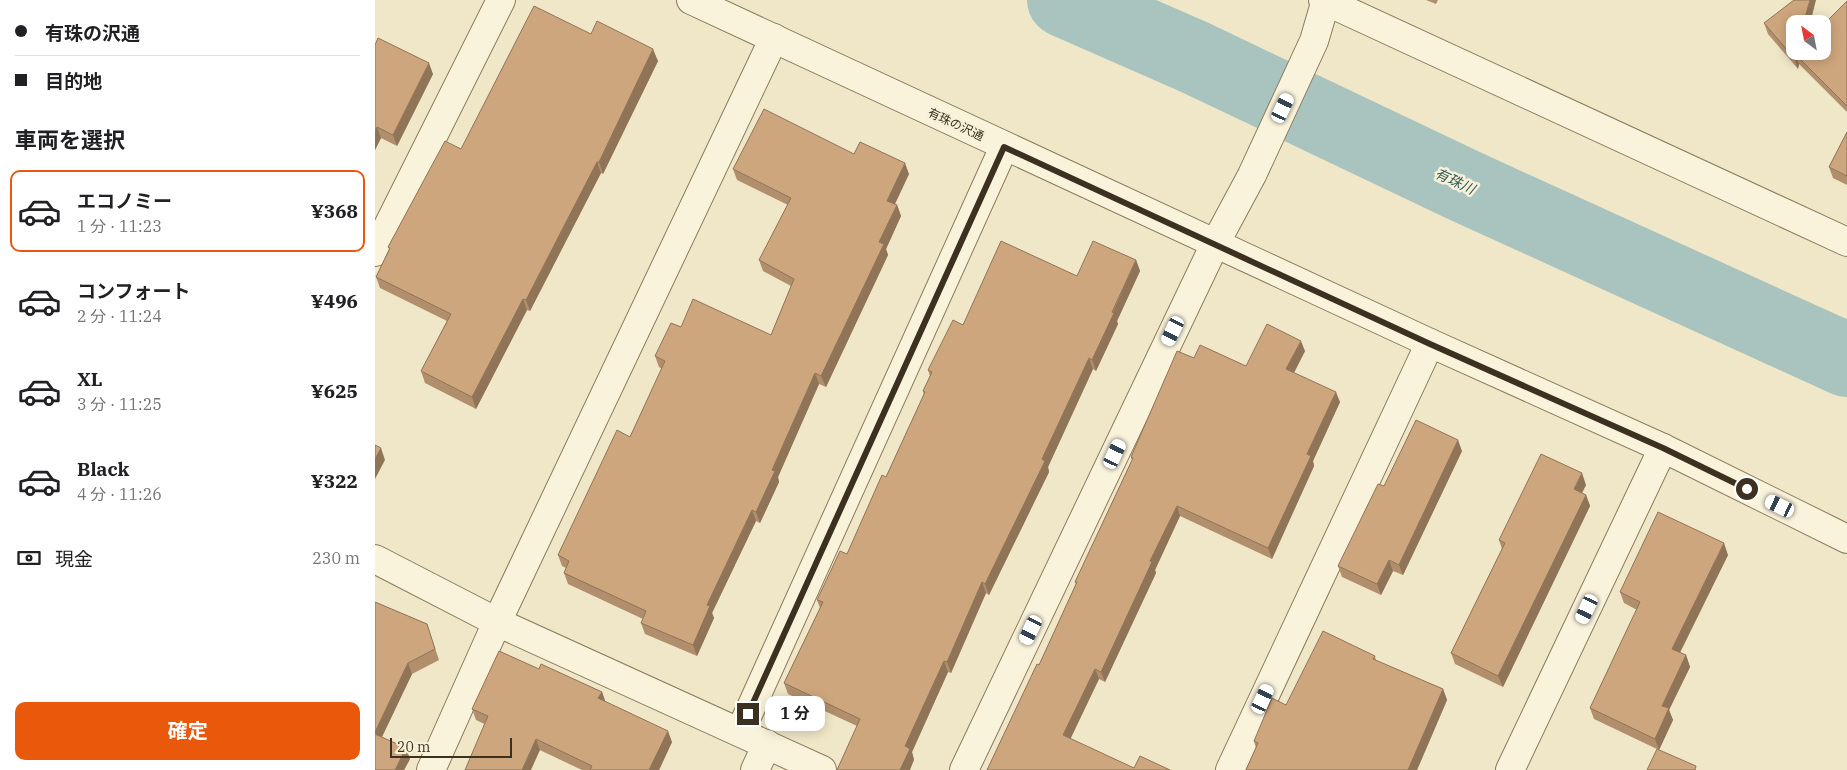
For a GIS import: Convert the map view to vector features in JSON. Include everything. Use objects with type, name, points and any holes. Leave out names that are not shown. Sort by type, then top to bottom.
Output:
[{"type":"street","points":[[375,252],[501,0]]},
{"type":"street","name":"有珠の沢通","points":[[691,0],[1430,344],[1663,448],[1847,539]]},
{"type":"street","points":[[964,770],[1215,244],[1252,175],[1314,41],[1325,0],[1847,242]]},
{"type":"street","points":[[431,770],[497,622],[774,38]]},
{"type":"street","points":[[740,732],[1004,147]]},
{"type":"street","points":[[1229,770],[1430,344]]},
{"type":"street","points":[[1510,770],[1663,448]]},
{"type":"street","points":[[375,560],[497,622],[822,770]]},
{"type":"street","points":[[755,770],[767,744]]},
{"type":"building","points":[[1794,0],[1810,0],[1806,15],[1786,15],[1786,49],[1764,23]]},
{"type":"building","points":[[1847,1],[1847,106],[1801,60],[1831,60],[1831,17]]},
{"type":"building","points":[[534,6],[591,34],[597,21],[653,49],[599,162],[597,162],[526,300],[523,299],[472,397],[421,371],[451,314],[376,277],[390,248],[388,247],[445,141],[461,149]]},
{"type":"building","points":[[378,38],[429,63],[393,135],[377,127],[375,131],[375,45]]},
{"type":"building","points":[[764,109],[854,154],[860,142],[905,163],[887,201],[897,205],[879,242],[884,244],[821,376],[815,373],[772,470],[775,471],[756,512],[752,510],[707,605],[710,606],[693,645],[641,623],[646,611],[564,573],[569,561],[558,555],[617,430],[630,437],[665,361],[655,356],[671,323],[681,327],[693,299],[771,335],[794,279],[759,260],[791,198],[733,169]]},
{"type":"building","points":[[1847,132],[1847,176],[1829,167]]},
{"type":"building","points":[[1001,241],[1077,276],[1093,241],[1136,260],[1092,360],[1089,358],[1042,459],[1045,461],[985,584],[982,582],[947,662],[944,661],[905,746],[910,749],[900,770],[837,770],[860,719],[784,683],[823,602],[817,600],[840,551],[847,554],[882,475],[886,477],[925,392],[923,391],[932,372],[928,370],[953,320],[963,325]]},
{"type":"building","points":[[1267,324],[1301,341],[1286,369],[1336,392],[1307,454],[1311,456],[1268,548],[1177,506],[1150,561],[1152,562],[1101,672],[1095,669],[1063,735],[1134,768],[1140,756],[1170,770],[987,770],[1037,664],[1039,665],[1077,582],[1075,582],[1133,458],[1131,457],[1177,351],[1194,358],[1200,345],[1246,366]]},
{"type":"building","points":[[1416,420],[1458,440],[1399,565],[1389,560],[1377,584],[1338,566],[1378,484],[1384,486]]},
{"type":"building","points":[[375,445],[381,448],[375,459]]},
{"type":"building","points":[[1541,454],[1582,473],[1574,489],[1586,495],[1498,676],[1451,653],[1505,543],[1499,540]]},
{"type":"building","points":[[1658,512],[1724,543],[1672,649],[1686,655],[1662,706],[1669,708],[1655,739],[1590,708],[1640,602],[1620,592]]},
{"type":"building","points":[[375,602],[427,624],[435,649],[408,663],[375,732]]},
{"type":"building","points":[[1323,631],[1375,656],[1373,659],[1443,689],[1408,770],[1246,770],[1258,743],[1254,741],[1272,698],[1286,705]]},
{"type":"building","points":[[499,651],[539,669],[541,664],[602,692],[598,698],[668,731],[649,770],[590,770],[592,766],[536,739],[522,770],[465,770],[488,716],[472,709]]},
{"type":"building","points":[[375,734],[406,748],[395,770],[375,770]]},
{"type":"building","points":[[1657,749],[1696,766],[1695,770],[1647,770]]},
{"type":"waterway","name":"有珠川","points":[[1064,0],[1194,57],[1465,186],[1847,360]]},
{"type":"route","points":[[748,714],[1004,147],[1430,344],[1663,448],[1747,489]]}]
